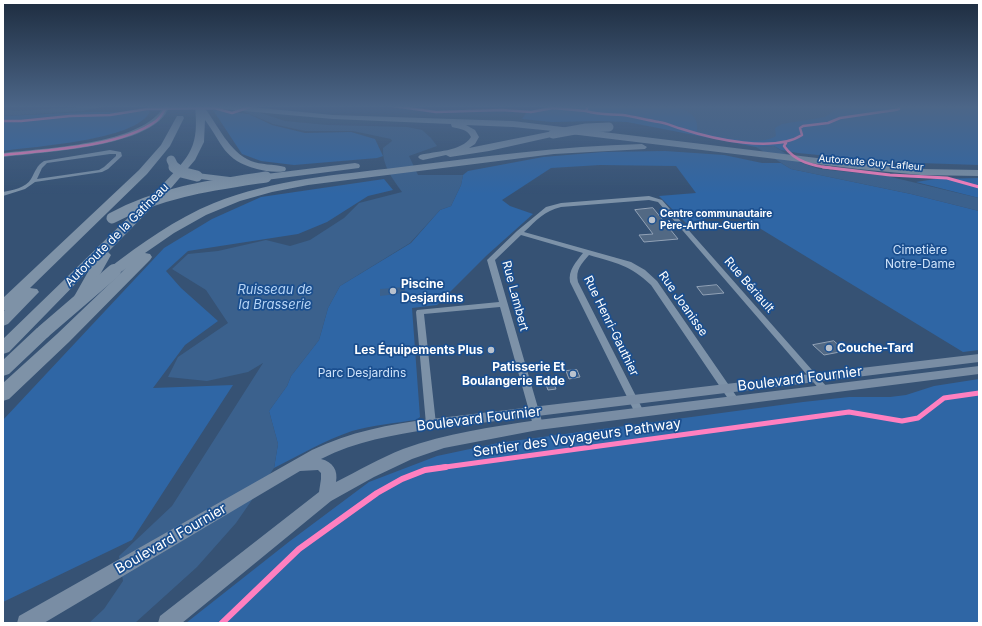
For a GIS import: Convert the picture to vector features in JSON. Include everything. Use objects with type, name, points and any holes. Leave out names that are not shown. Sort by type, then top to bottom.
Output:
[{"type":"highway","points":[[4,316],[143,172],[165,146],[171,135]]},
{"type":"highway","points":[[178,135],[171,160],[172,165],[176,170],[197,176],[250,182],[331,174]]},
{"type":"highway","name":"Autoroute de la Gatineau","points":[[3,338],[164,183],[189,152],[194,142],[194,135]]},
{"type":"highway","name":"Autoroute de la Gatineau","points":[[3,348],[168,185],[189,162],[197,148],[201,135]]},
{"type":"highway","points":[[217,135],[231,154],[244,162],[274,169],[331,174]]},
{"type":"highway","points":[[475,135],[474,141],[467,146],[419,158],[481,149],[547,135]]},
{"type":"highway","name":"Autoroute Guy-Lafleur","points":[[613,135],[751,151]]},
{"type":"highway","name":"Autoroute Guy-Lafleur","points":[[627,135],[904,170],[979,173]]},
{"type":"highway","points":[[676,135],[751,151]]},
{"type":"highway","points":[[4,316],[89,236],[112,218],[131,207],[158,198],[215,185],[266,177],[379,173],[554,151],[606,147],[751,151]]},
{"type":"highway","name":"Autoroute Guy-Lafleur","points":[[806,158],[901,166],[979,168]]},
{"type":"highway","points":[[3,370],[114,271],[171,229],[198,214],[224,203],[257,192],[368,164]]},
{"type":"highway","points":[[3,394],[157,246],[198,214]]},
{"type":"highway","points":[[32,366],[71,312],[104,258],[107,246]]},
{"type":"main road","points":[[3,152],[83,142],[115,135]]},
{"type":"main road","points":[[3,156],[88,144],[123,135]]},
{"type":"main road","name":"Boulevard Fournier","points":[[26,623],[295,466],[336,444],[358,436],[431,424],[537,419],[730,394],[814,377],[979,358]]},
{"type":"main road","name":"Boulevard Fournier","points":[[730,394],[824,389],[979,370]]},
{"type":"main road","name":"Boulevard Fournier","points":[[167,623],[325,496],[389,462],[426,447],[537,419]]},
{"type":"main road","points":[[295,466],[316,464],[324,466],[328,469],[330,479],[325,496]]},
{"type":"street","points":[[3,194],[21,188],[33,181],[100,171],[106,168],[120,154],[118,152],[110,152],[48,161],[40,166],[33,181]]},
{"type":"street","name":"Rue Lambert","points":[[537,419],[502,304],[491,260],[495,254],[542,212],[552,207],[620,200],[655,199]]},
{"type":"street","name":"Rue Bériault","points":[[655,199],[661,202],[824,389]]},
{"type":"street","name":"Rue Joanisse","points":[[519,232],[633,266],[650,278],[730,394]]},
{"type":"street","name":"Rue Henri-Gauthier","points":[[587,253],[574,270],[574,282],[636,406]]},
{"type":"street","points":[[431,424],[420,312],[502,304]]},
{"type":"green space","points":[[3,135],[108,135],[59,144],[3,151]]},
{"type":"green space","points":[[230,135],[362,135],[375,139],[383,156],[377,158],[294,165],[261,161],[242,154]]},
{"type":"green space","points":[[695,135],[979,135],[979,165],[890,162],[798,153],[781,150],[774,146],[756,147]]},
{"type":"green space","points":[[665,151],[724,155],[762,163],[781,163],[791,169],[911,194],[979,211],[979,350],[963,352],[733,212],[686,223],[659,196],[696,193],[676,166],[600,165],[551,168],[502,200],[510,206],[533,214],[486,256],[437,305],[412,308],[420,417],[416,420],[352,431],[322,443],[274,468],[278,444],[269,411],[287,386],[291,376],[319,340],[328,308],[340,286],[411,243],[440,210],[451,206],[461,185],[463,175],[468,171],[543,157],[603,152]]},
{"type":"green space","points":[[979,178],[979,198],[916,182],[935,179]]},
{"type":"green space","points":[[384,179],[393,190],[368,196],[327,222],[298,234],[188,251],[166,271],[181,288],[218,321],[185,345],[153,388],[233,385],[132,540],[3,602],[3,420],[164,248],[212,219],[261,197]]},
{"type":"green space","points":[[979,379],[979,623],[186,623],[290,541],[369,482],[437,456],[498,443],[803,402],[849,397],[890,397],[906,395],[934,386]]},
{"type":"water","name":"Ruisseau de la Brasserie","points":[[373,135],[428,135],[431,138],[437,146],[409,156],[418,175],[463,175],[461,185],[451,206],[440,210],[410,243],[340,286],[328,308],[319,340],[291,376],[287,386],[269,411],[278,444],[274,468],[236,523],[197,567],[135,623],[89,623],[104,609],[123,581],[119,556],[172,506],[263,363],[248,372],[207,381],[168,377],[178,357],[228,323],[206,290],[172,269],[188,254],[218,251],[266,240],[290,246],[310,240],[344,218],[359,203],[402,192],[391,176],[384,160],[383,148],[392,141],[391,139]]},
{"type":"water","points":[[713,135],[776,136],[759,141]]},
{"type":"water","points":[[774,146],[799,162],[819,169],[887,176],[979,198],[979,211],[911,194],[791,169],[756,147]]},
{"type":"water","name":"Piscine Desjardins","points":[[405,287],[405,293],[380,296],[380,289]]},
{"type":"building","name":"Centre communautaire Père-Arthur-Guertin","points":[[653,208],[678,239],[644,242],[639,235],[653,234],[635,210]]},
{"type":"building","points":[[717,285],[724,293],[703,295],[697,287]]},
{"type":"building","points":[[423,294],[424,300],[408,302],[407,296]]},
{"type":"building","name":"Couche-Tard","points":[[834,341],[845,351],[824,355],[813,345]]},
{"type":"building","name":"Patisserie Et Boulangerie Edde","points":[[577,370],[580,377],[569,379],[566,371]]},
{"type":"building","points":[[552,378],[556,389],[548,390],[544,379]]},
{"type":"cycle path","points":[[3,155],[83,145],[127,135]]},
{"type":"cycle path","points":[[706,135],[745,142],[764,143],[780,143],[793,140],[802,135]]},
{"type":"cycle path","points":[[786,143],[784,146],[793,156],[806,163],[816,166],[890,175],[947,178],[979,187]]},
{"type":"cycle path","name":"Sentier des Voyageurs Pathway","points":[[222,623],[299,549],[377,493],[402,479],[425,470],[849,412],[902,421],[918,418],[944,398],[979,393]]},
{"type":"place","name":"Centre communautaire Père-Arthur-Guertin","points":[[652,220]]},
{"type":"place","name":"Piscine Desjardins","points":[[393,291]]},
{"type":"place","name":"Couche-Tard","points":[[829,348]]},
{"type":"place","name":"Les Équipements Plus","points":[[491,350]]},
{"type":"place","name":"Patisserie Et Boulangerie Edde","points":[[573,374]]},
{"type":"park label","name":"Cimetière Notre-Dame","points":[[920,257]]},
{"type":"park label","name":"Parc Desjardins","points":[[362,373]]}]
